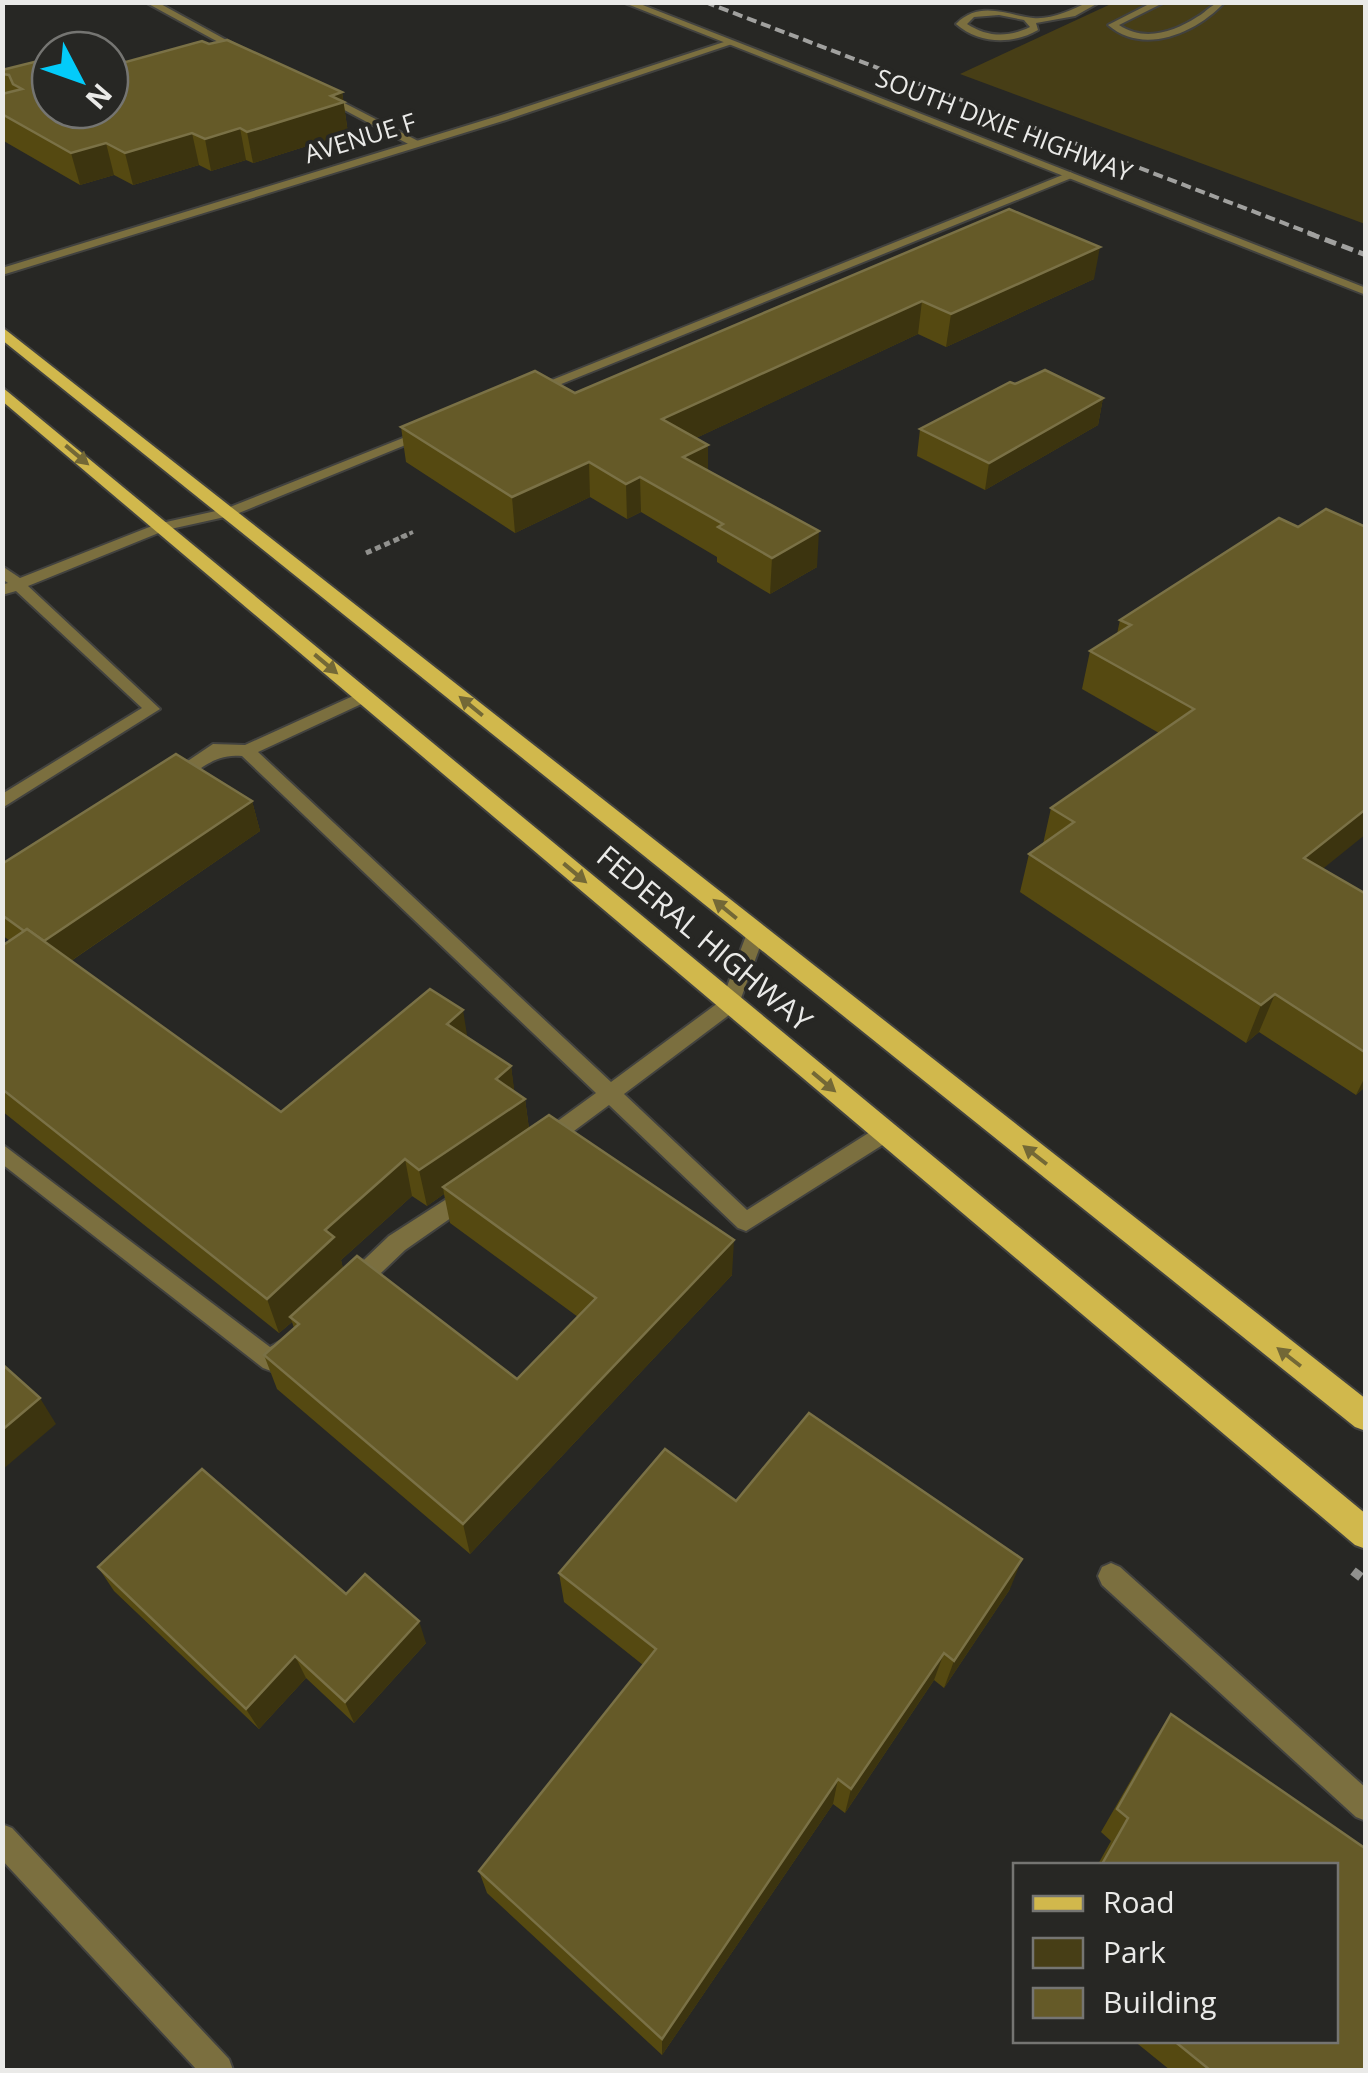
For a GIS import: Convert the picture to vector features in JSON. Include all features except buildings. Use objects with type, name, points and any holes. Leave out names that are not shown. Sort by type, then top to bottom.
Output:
[{"type":"main road","name":"FEDERAL HIGHWAY","points":[[2,332],[1366,1417]]},
{"type":"main road","name":"FEDERAL HIGHWAY","points":[[2,392],[1366,1534]]},
{"type":"street","points":[[149,2],[258,61]]},
{"type":"street","name":"SOUTH DIXIE HIGHWAY","points":[[626,2],[1366,292]]},
{"type":"street","points":[[1032,21],[1036,28],[1032,32],[1008,37],[977,34],[961,24],[965,18],[988,12],[1019,15],[1032,21],[1072,14],[1096,2]]},
{"type":"street","points":[[1161,2],[1113,25],[1137,36],[1166,36],[1214,11],[1221,2]]},
{"type":"street","name":"AVENUE F","points":[[2,272],[730,42]]},
{"type":"street","points":[[224,56],[241,52]]},
{"type":"street","points":[[311,89],[416,144]]},
{"type":"street","points":[[514,398],[1070,174]]},
{"type":"street","points":[[10,588],[162,527],[229,512],[437,429]]},
{"type":"street","points":[[2,570],[10,588],[152,709],[2,802]]},
{"type":"street","points":[[152,791],[219,748],[248,751],[364,696]]},
{"type":"street","points":[[248,751],[746,1222],[885,1133]]},
{"type":"street","points":[[524,1156],[730,1004],[756,933]]},
{"type":"street","points":[[2,1152],[271,1361],[299,1335]]},
{"type":"street","points":[[341,1296],[397,1244],[492,1178]]},
{"type":"street","points":[[1111,1576],[1366,1807]]},
{"type":"street","points":[[2,1838],[218,2070]]},
{"type":"path","points":[[366,553],[414,532]]},
{"type":"green space","points":[[1113,3],[1365,3],[1365,224],[960,74]]},
{"type":"railway","points":[[705,2],[1315,235]]},
{"type":"railway","points":[[1308,233],[1366,255]]}]
